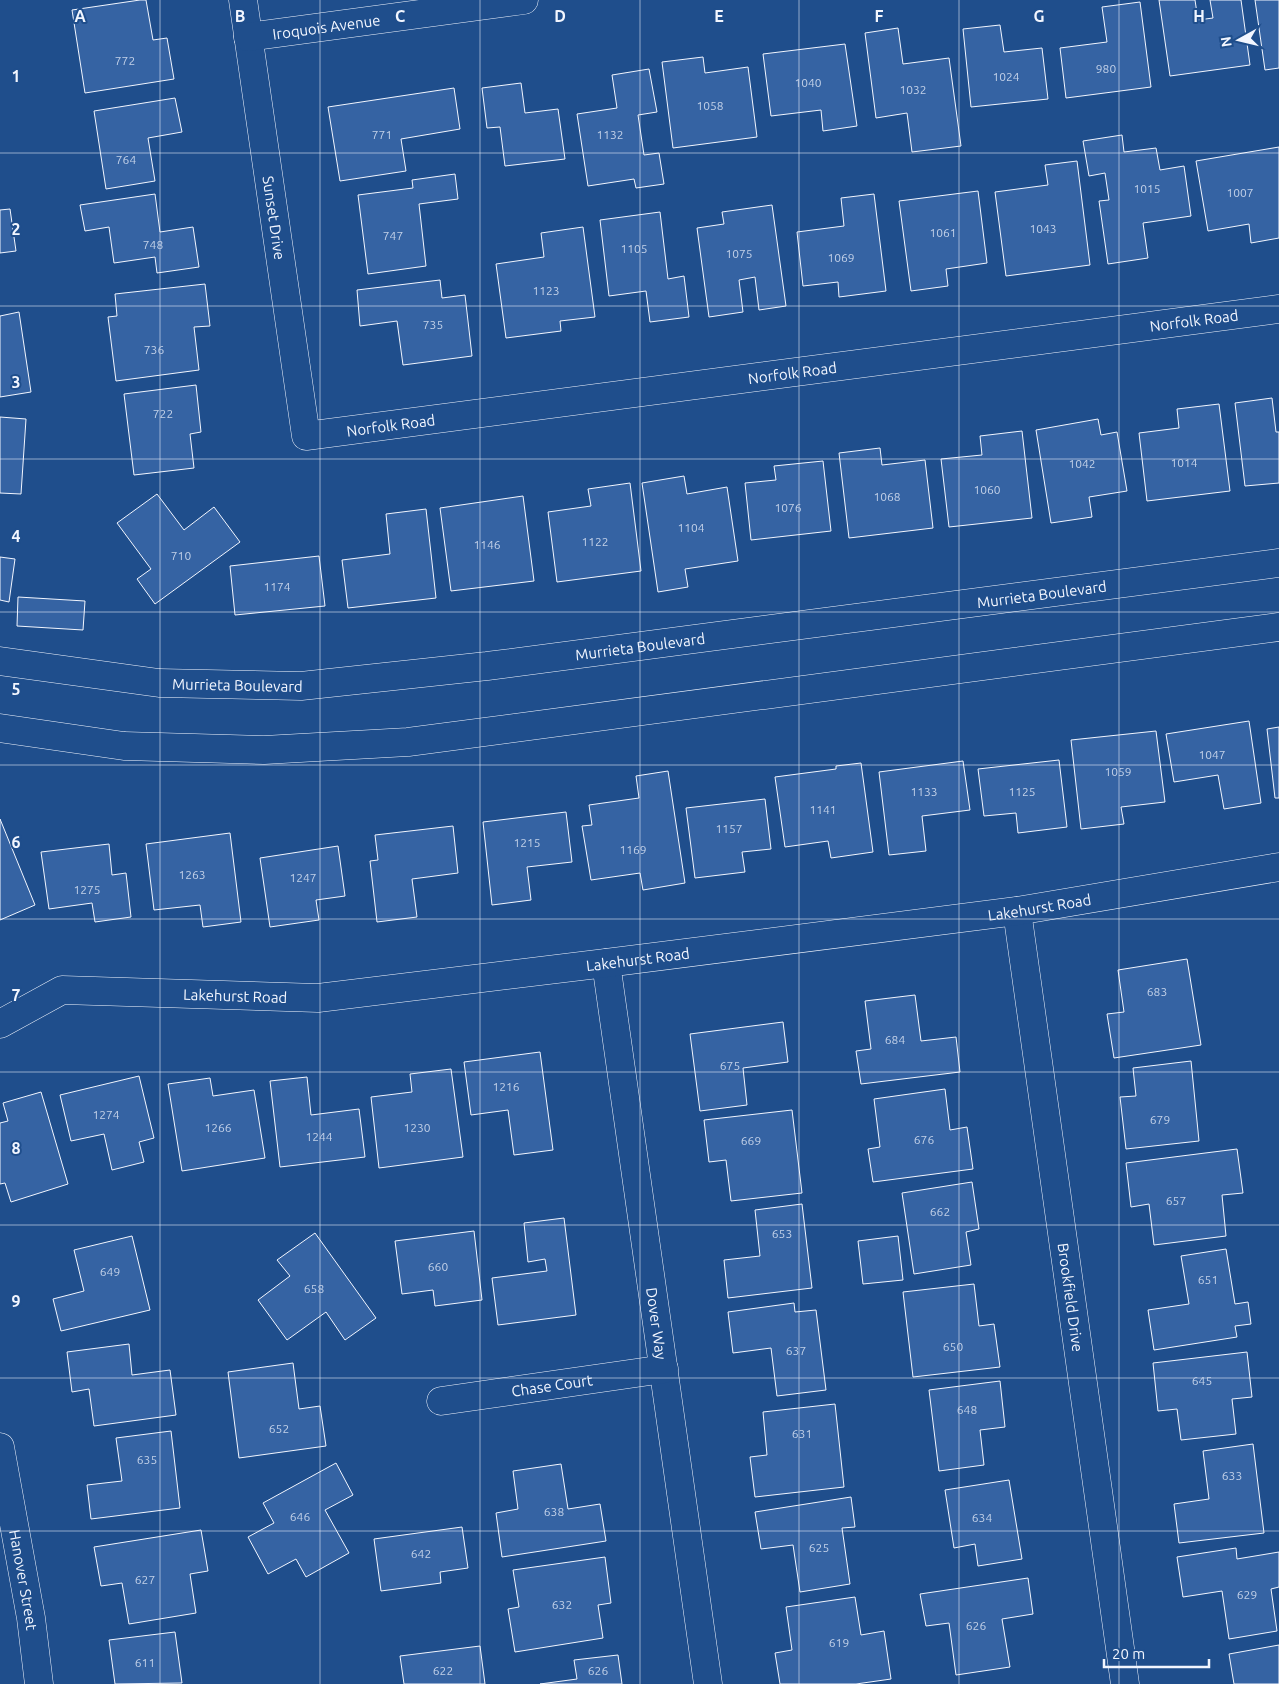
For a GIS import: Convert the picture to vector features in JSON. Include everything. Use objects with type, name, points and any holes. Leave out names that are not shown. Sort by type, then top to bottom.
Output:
[{"type":"street","name":"Sunset Drive","points":[[243,0],[306,436]]},
{"type":"street","name":"Iroquois Avenue","points":[[248,37],[524,0]]},
{"type":"street","name":"Norfolk Road","points":[[306,436],[1279,309]]},
{"type":"street","name":"Murrieta Boulevard","points":[[0,661],[159,683],[301,686],[487,666],[1279,563]]},
{"type":"street","points":[[0,728],[124,746],[152,747],[264,750],[408,742],[1279,628]]},
{"type":"street","name":"Lakehurst Road","points":[[0,1024],[62,990],[318,998],[606,964],[1017,911],[1279,867]]},
{"type":"street","name":"Brookfield Drive","points":[[1017,911],[1125,1684]]},
{"type":"street","name":"Dover Way","points":[[606,964],[708,1684]]},
{"type":"street","name":"Chase Court","points":[[441,1401],[664,1369]]},
{"type":"street","name":"Hanover Street","points":[[0,1447],[31,1618],[39,1684]]},
{"type":"building","points":[[146,0],[153,40],[167,38],[174,79],[85,93],[72,10]]},
{"type":"building","points":[[1159,0],[1195,0],[1198,20],[1213,18],[1210,0],[1241,0],[1250,65],[1170,76]]},
{"type":"building","points":[[1255,0],[1279,0],[1279,68],[1265,70]]},
{"type":"building","points":[[1140,2],[1151,87],[1066,98],[1060,48],[1107,42],[1102,7]]},
{"type":"building","points":[[1000,25],[1004,52],[1042,48],[1048,99],[971,107],[963,29]]},
{"type":"building","points":[[898,28],[903,64],[949,58],[961,146],[912,152],[907,113],[876,118],[865,33]]},
{"type":"building","points":[[845,44],[857,126],[823,131],[821,110],[771,116],[763,54]]},
{"type":"building","points":[[703,57],[705,73],[748,67],[757,137],[673,148],[662,62]]},
{"type":"building","points":[[649,69],[657,112],[638,115],[644,155],[659,153],[664,184],[636,188],[634,179],[588,186],[577,114],[617,108],[612,75]]},
{"type":"building","points":[[521,83],[525,113],[558,109],[565,159],[505,166],[500,127],[487,128],[482,88]]},
{"type":"building","points":[[454,88],[460,129],[401,139],[406,171],[340,181],[328,107]]},
{"type":"building","points":[[175,98],[182,132],[148,138],[155,181],[106,189],[94,111]]},
{"type":"building","points":[[1122,135],[1124,152],[1156,148],[1160,170],[1184,166],[1191,216],[1143,223],[1148,258],[1108,264],[1099,201],[1109,200],[1105,173],[1089,176],[1083,141]]},
{"type":"building","points":[[1279,147],[1279,238],[1251,243],[1249,224],[1208,231],[1196,161]]},
{"type":"building","points":[[1077,161],[1090,265],[1006,276],[995,192],[1048,185],[1045,165]]},
{"type":"building","points":[[455,174],[458,199],[419,204],[426,266],[368,274],[358,195],[413,188],[412,180]]},
{"type":"building","points":[[978,191],[987,263],[946,269],[948,286],[911,291],[899,201]]},
{"type":"building","points":[[155,194],[160,232],[193,227],[199,267],[157,273],[155,257],[114,263],[109,227],[85,231],[80,205]]},
{"type":"building","points":[[874,194],[886,291],[839,297],[838,282],[803,286],[797,232],[844,226],[841,198]]},
{"type":"building","points":[[772,205],[786,306],[759,310],[755,277],[739,280],[743,312],[709,317],[697,228],[724,224],[722,212]]},
{"type":"building","points":[[10,209],[16,251],[0,253],[0,210]]},
{"type":"building","points":[[660,212],[668,279],[684,276],[689,317],[650,322],[646,291],[609,296],[600,220]]},
{"type":"building","points":[[583,227],[595,317],[560,321],[561,331],[506,338],[496,264],[544,257],[541,233]]},
{"type":"building","points":[[440,280],[442,298],[465,295],[472,356],[403,365],[397,321],[360,326],[357,290]]},
{"type":"building","points":[[205,284],[210,326],[194,327],[199,370],[116,381],[108,317],[117,316],[115,294]]},
{"type":"building","points":[[19,312],[31,392],[0,397],[0,316]]},
{"type":"building","points":[[196,385],[201,432],[190,434],[194,468],[134,475],[124,394]]},
{"type":"building","points":[[1272,398],[1276,432],[1279,432],[1279,483],[1245,486],[1235,403]]},
{"type":"building","points":[[1219,404],[1230,491],[1147,501],[1139,433],[1179,428],[1177,409]]},
{"type":"building","points":[[0,417],[26,419],[21,494],[0,493]]},
{"type":"building","points":[[1098,419],[1101,435],[1117,432],[1127,491],[1089,497],[1092,517],[1051,523],[1036,430]]},
{"type":"building","points":[[1022,431],[1032,518],[949,527],[941,459],[982,455],[980,436]]},
{"type":"building","points":[[880,448],[882,465],[925,460],[933,528],[849,538],[839,453]]},
{"type":"building","points":[[823,461],[831,531],[751,540],[745,483],[776,480],[774,466]]},
{"type":"building","points":[[684,476],[687,494],[727,487],[738,561],[685,569],[688,587],[658,592],[642,483]]},
{"type":"building","points":[[630,483],[641,571],[557,582],[548,512],[591,506],[588,489]]},
{"type":"building","points":[[157,494],[184,530],[214,507],[240,542],[155,604],[137,579],[151,569],[117,523]]},
{"type":"building","points":[[523,496],[534,581],[451,591],[440,508]]},
{"type":"building","points":[[426,509],[436,598],[348,608],[342,560],[390,554],[386,514]]},
{"type":"building","points":[[319,556],[325,606],[235,615],[230,566]]},
{"type":"building","points":[[0,557],[15,559],[9,602],[0,600]]},
{"type":"building","points":[[18,597],[85,601],[83,630],[17,626]]},
{"type":"building","points":[[1249,721],[1261,803],[1224,809],[1218,775],[1174,782],[1166,734]]},
{"type":"building","points":[[1279,727],[1279,798],[1275,798],[1267,729]]},
{"type":"building","points":[[1156,731],[1165,802],[1121,807],[1124,824],[1081,829],[1071,740]]},
{"type":"building","points":[[1059,760],[1067,827],[1018,833],[1016,813],[984,816],[978,769]]},
{"type":"building","points":[[963,761],[970,810],[922,816],[926,851],[889,855],[879,772]]},
{"type":"building","points":[[861,763],[873,852],[831,858],[828,841],[785,847],[775,777],[836,769],[836,766]]},
{"type":"building","points":[[668,771],[685,883],[643,890],[640,873],[591,880],[582,826],[592,825],[589,805],[639,798],[636,776]]},
{"type":"building","points":[[765,799],[771,849],[742,852],[745,872],[695,878],[686,808]]},
{"type":"building","points":[[566,812],[572,862],[527,867],[531,900],[492,905],[483,822]]},
{"type":"building","points":[[0,819],[35,905],[0,920]]},
{"type":"building","points":[[453,826],[458,873],[412,879],[417,917],[377,922],[370,861],[378,860],[375,835]]},
{"type":"building","points":[[230,833],[241,922],[203,927],[200,905],[154,910],[146,844]]},
{"type":"building","points":[[109,844],[112,875],[126,873],[131,917],[95,922],[92,903],[49,909],[41,852]]},
{"type":"building","points":[[338,846],[345,896],[316,900],[319,920],[270,927],[260,858]]},
{"type":"building","points":[[1187,959],[1201,1045],[1114,1058],[1107,1014],[1124,1012],[1118,970]]},
{"type":"building","points":[[915,995],[921,1041],[956,1037],[960,1072],[861,1084],[856,1051],[871,1049],[865,1001]]},
{"type":"building","points":[[783,1022],[788,1062],[743,1068],[747,1105],[700,1111],[690,1034]]},
{"type":"building","points":[[540,1052],[553,1150],[514,1155],[508,1110],[471,1115],[464,1062]]},
{"type":"building","points":[[1191,1061],[1199,1141],[1126,1149],[1120,1097],[1136,1096],[1133,1068]]},
{"type":"building","points":[[451,1069],[463,1157],[379,1168],[371,1097],[412,1092],[410,1074]]},
{"type":"building","points":[[139,1076],[154,1138],[139,1142],[144,1162],[112,1170],[104,1134],[71,1141],[60,1095]]},
{"type":"building","points":[[307,1077],[311,1115],[359,1109],[365,1157],[280,1167],[270,1081]]},
{"type":"building","points":[[210,1078],[213,1096],[254,1090],[265,1158],[182,1171],[168,1084]]},
{"type":"building","points":[[945,1089],[950,1130],[967,1127],[973,1169],[873,1182],[868,1149],[880,1147],[874,1099]]},
{"type":"building","points":[[41,1092],[68,1184],[11,1202],[5,1183],[0,1184],[0,1123],[8,1121],[3,1103]]},
{"type":"building","points":[[792,1110],[802,1193],[731,1201],[726,1160],[709,1162],[704,1120]]},
{"type":"building","points":[[1237,1149],[1243,1193],[1222,1195],[1226,1236],[1154,1245],[1149,1204],[1131,1207],[1126,1163]]},
{"type":"building","points":[[972,1182],[979,1229],[966,1232],[971,1265],[914,1274],[902,1193]]},
{"type":"building","points":[[802,1204],[812,1288],[728,1298],[724,1260],[760,1256],[755,1210]]},
{"type":"building","points":[[564,1218],[576,1315],[498,1325],[492,1278],[547,1271],[545,1259],[528,1262],[524,1223]]},
{"type":"building","points":[[474,1231],[482,1300],[435,1306],[433,1290],[402,1294],[395,1241]]},
{"type":"building","points":[[315,1233],[376,1318],[345,1340],[326,1312],[287,1340],[258,1300],[290,1276],[277,1260]]},
{"type":"building","points":[[132,1236],[150,1310],[61,1331],[53,1299],[84,1291],[74,1250]]},
{"type":"building","points":[[898,1236],[903,1280],[863,1284],[858,1241]]},
{"type":"building","points":[[1226,1249],[1235,1304],[1248,1302],[1251,1324],[1235,1326],[1237,1337],[1154,1350],[1148,1310],[1189,1304],[1181,1256]]},
{"type":"building","points":[[974,1284],[979,1326],[994,1324],[1000,1367],[913,1377],[903,1292]]},
{"type":"building","points":[[794,1303],[795,1312],[816,1310],[826,1390],[777,1396],[771,1348],[733,1353],[728,1312]]},
{"type":"building","points":[[129,1344],[132,1375],[170,1370],[176,1415],[94,1426],[89,1389],[72,1392],[67,1352]]},
{"type":"building","points":[[1247,1352],[1252,1397],[1232,1399],[1236,1434],[1181,1440],[1177,1409],[1158,1411],[1153,1363]]},
{"type":"building","points":[[293,1363],[299,1409],[320,1406],[326,1446],[239,1458],[228,1372]]},
{"type":"building","points":[[1000,1381],[1005,1427],[980,1430],[984,1465],[939,1471],[929,1390]]},
{"type":"building","points":[[835,1404],[844,1487],[755,1497],[750,1457],[767,1455],[763,1412]]},
{"type":"building","points":[[171,1431],[180,1508],[91,1519],[87,1485],[122,1481],[116,1438]]},
{"type":"building","points":[[1253,1444],[1264,1533],[1179,1543],[1174,1504],[1209,1499],[1203,1451]]},
{"type":"building","points":[[336,1463],[353,1495],[325,1510],[349,1553],[306,1577],[296,1559],[268,1574],[248,1537],[274,1523],[263,1503]]},
{"type":"building","points":[[561,1464],[568,1509],[600,1504],[606,1541],[502,1557],[496,1513],[518,1509],[513,1471]]},
{"type":"building","points":[[1009,1480],[1022,1559],[978,1566],[975,1544],[954,1548],[945,1490]]},
{"type":"building","points":[[851,1497],[855,1527],[842,1528],[850,1584],[800,1592],[793,1545],[761,1549],[755,1512]]},
{"type":"building","points":[[462,1527],[468,1568],[440,1572],[441,1583],[381,1591],[374,1539]]},
{"type":"building","points":[[201,1530],[208,1571],[190,1574],[196,1613],[129,1624],[122,1583],[101,1586],[94,1547]]},
{"type":"building","points":[[1236,1548],[1237,1559],[1279,1552],[1279,1587],[1271,1589],[1277,1631],[1229,1639],[1222,1591],[1183,1597],[1177,1557]]},
{"type":"building","points":[[605,1557],[611,1603],[598,1605],[603,1638],[515,1652],[508,1609],[519,1607],[513,1570]]},
{"type":"building","points":[[1028,1578],[1033,1614],[1002,1619],[1010,1667],[956,1675],[949,1623],[926,1626],[920,1594]]},
{"type":"building","points":[[855,1597],[861,1635],[884,1631],[891,1679],[856,1684],[780,1684],[775,1653],[792,1650],[786,1607]]},
{"type":"building","points":[[175,1632],[182,1683],[115,1684],[109,1640]]},
{"type":"building","points":[[1279,1645],[1279,1684],[1234,1684],[1229,1654]]},
{"type":"building","points":[[480,1646],[485,1684],[404,1684],[400,1656]]},
{"type":"building","points":[[618,1655],[622,1684],[540,1684],[577,1679],[574,1660]]}]
